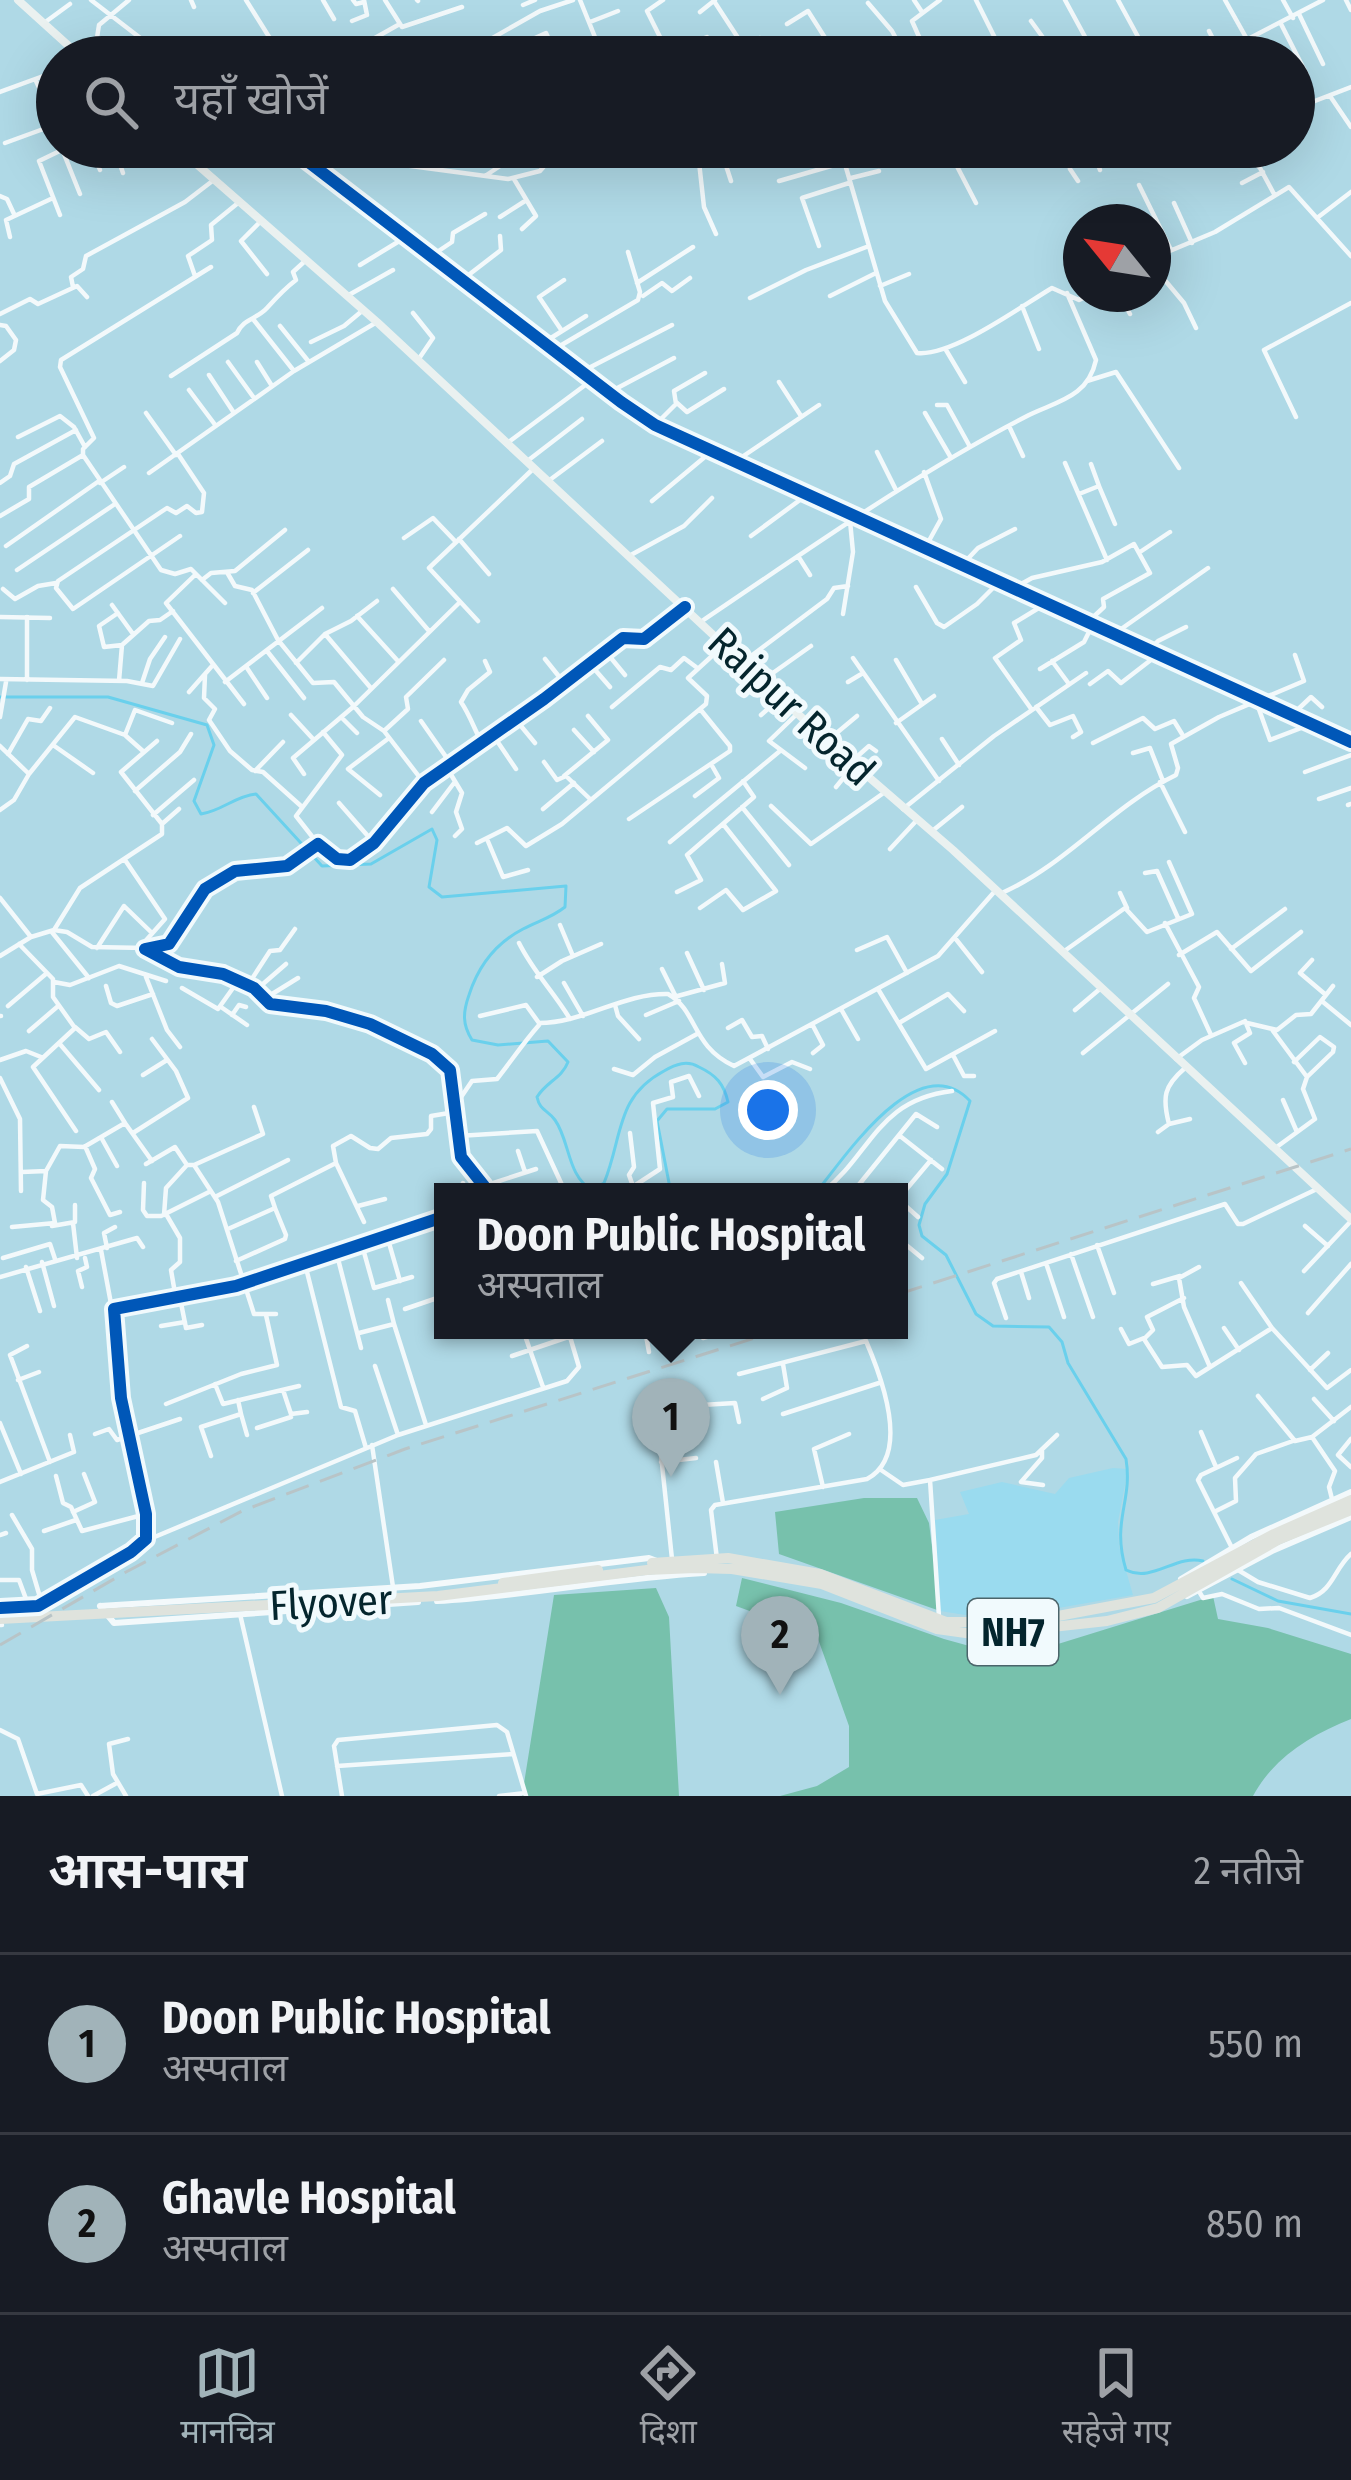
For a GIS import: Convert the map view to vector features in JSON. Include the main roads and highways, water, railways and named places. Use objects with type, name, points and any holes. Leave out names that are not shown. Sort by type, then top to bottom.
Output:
[{"type":"highway","name":"NH7","points":[[676,1568],[718,1558],[820,1574],[939,1619],[1026,1622],[1172,1595],[1274,1534],[1351,1496]]},
{"type":"highway","name":"NH7","points":[[659,1565],[822,1584],[937,1629],[980,1636],[1107,1621],[1172,1595],[1278,1540],[1351,1514]]},
{"type":"highway","name":"Flyover","points":[[402,1592],[659,1565]]},
{"type":"highway","name":"Flyover","points":[[0,1618],[536,1587],[659,1565]]},
{"type":"main road","points":[[18,0],[59,36]]},
{"type":"main road","name":"Raipur Road","points":[[202,168],[377,322],[1351,1220]]},
{"type":"waterway","points":[[0,697],[108,697],[207,725],[214,745],[194,801],[201,814],[256,794],[322,866],[371,864],[432,829],[437,840],[429,887],[442,897],[566,886],[565,907],[496,949],[473,985],[464,1018],[472,1040],[498,1045],[548,1041],[568,1062],[537,1097],[560,1128],[583,1183]]},
{"type":"waterway","points":[[604,1183],[628,1106],[637,1093],[668,1069],[695,1065],[722,1085],[728,1102],[715,1109],[667,1109],[657,1121],[669,1183]]},
{"type":"waterway","points":[[824,1183],[868,1129],[908,1095],[930,1087],[950,1088],[970,1101],[947,1174],[925,1204],[919,1225],[922,1236],[946,1255],[976,1314],[993,1326],[1049,1327],[1062,1342],[1068,1363],[1126,1459],[1121,1524],[1126,1570],[1146,1573],[1183,1561],[1203,1561]]},
{"type":"waterway","points":[[1232,1579],[1278,1601],[1351,1614]]},
{"type":"railway","points":[[908,1291],[1351,1149]]},
{"type":"railway","points":[[0,1645],[242,1511],[405,1449],[752,1339]]},
{"type":"place","name":"Doon Public Hospital","points":[[671,1477]]},
{"type":"place","name":"Ghavle Hospital","points":[[780,1695]]}]
